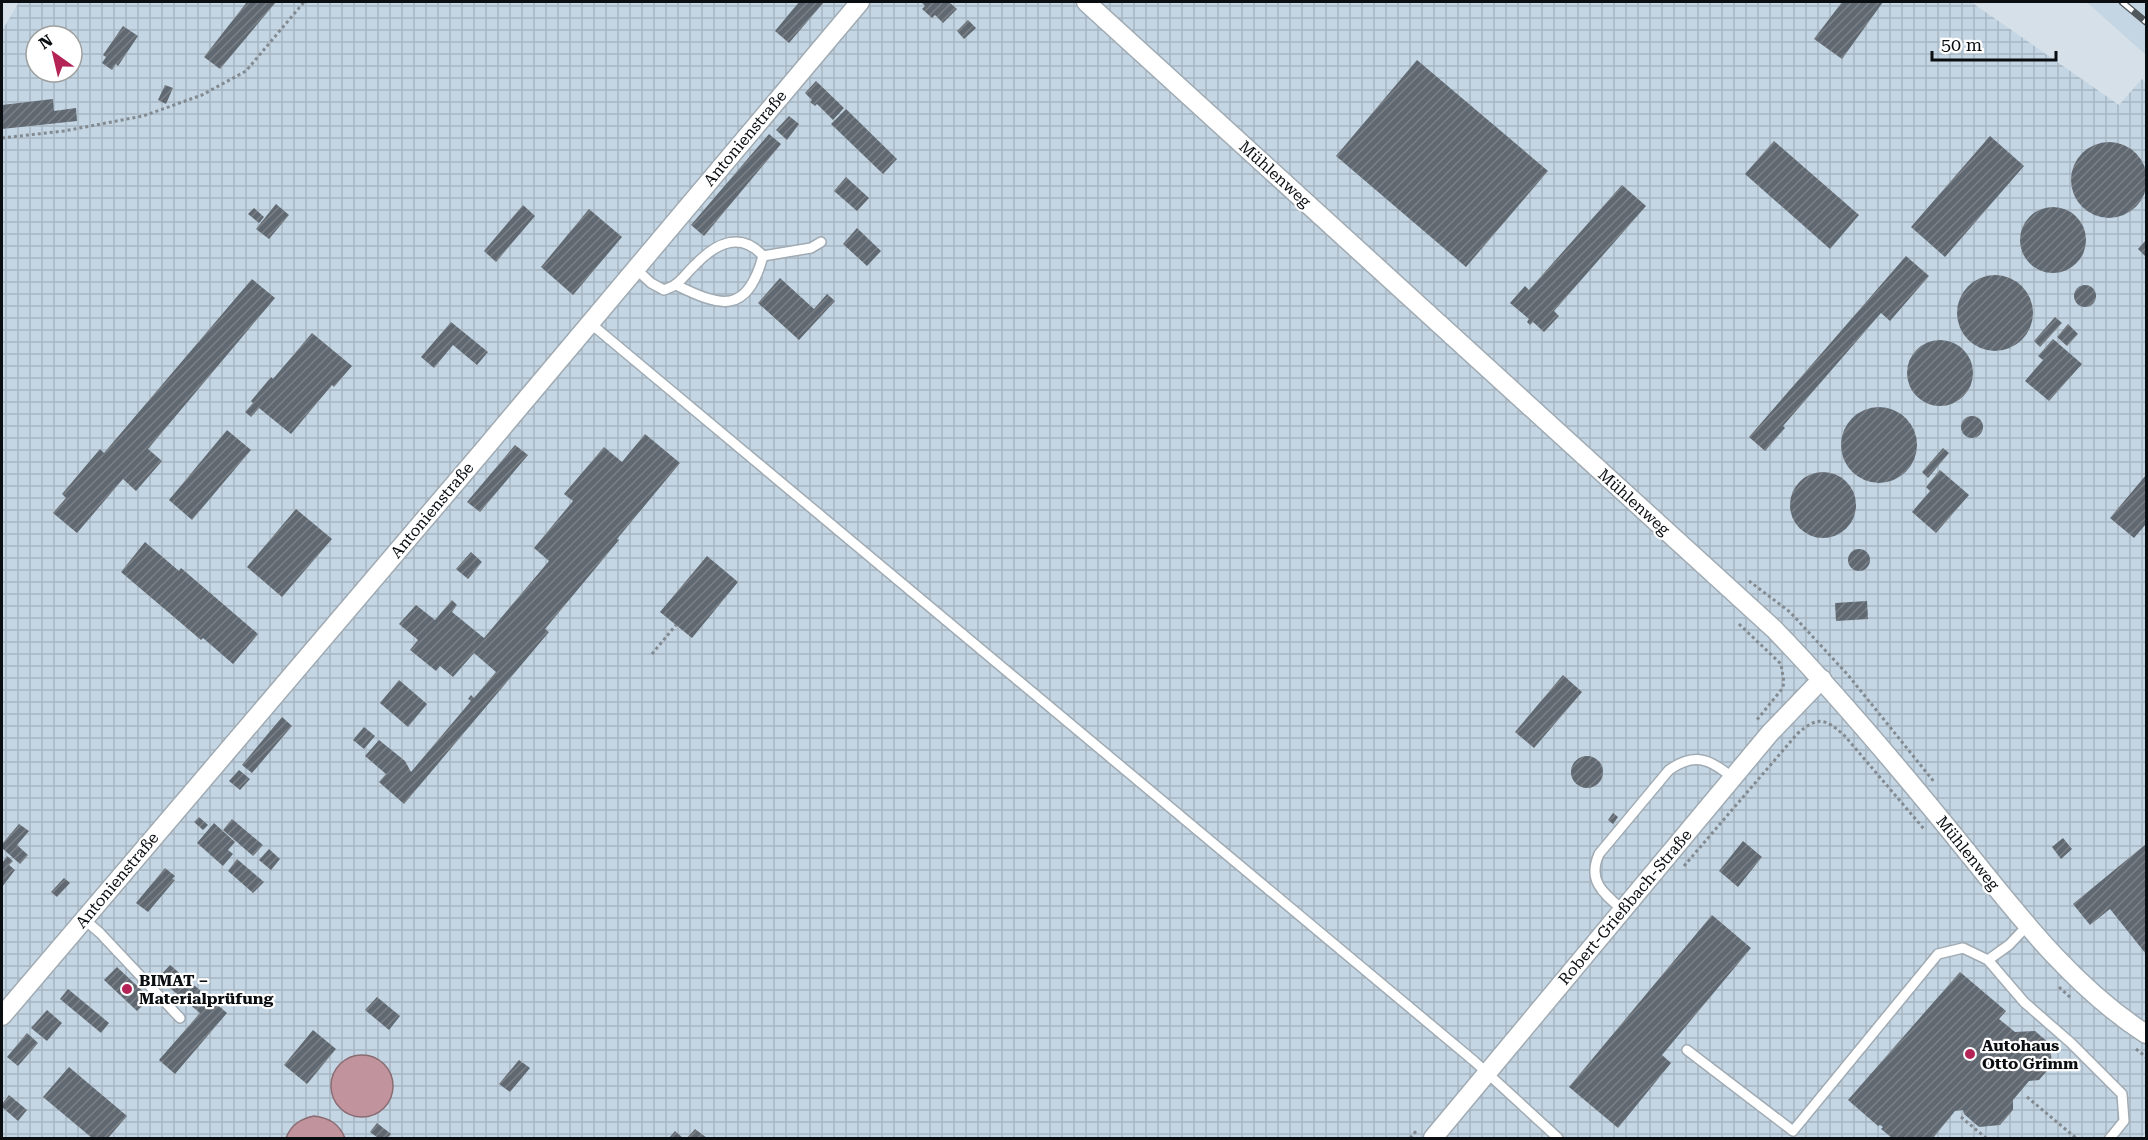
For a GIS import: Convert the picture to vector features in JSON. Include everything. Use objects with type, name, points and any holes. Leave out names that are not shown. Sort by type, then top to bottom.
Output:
[{"type":"street","name":"Antonienstraße","points":[[2,1016],[860,2]]},
{"type":"street","name":"Mühlenweg","points":[[1086,2],[1760,615],[1869,731],[2028,925],[2079,982],[2146,1034]]},
{"type":"street","name":"Robert-Grießbach-Straße","points":[[1425,1134],[1487,1073],[1770,733],[1822,679]]},
{"type":"lane","points":[[636,268],[651,283],[664,290],[676,285],[698,261],[727,243],[736,241],[754,247],[763,256]]},
{"type":"lane","points":[[763,256],[811,248],[821,242]]},
{"type":"lane","points":[[676,285],[722,303],[738,298],[751,287],[759,273],[763,256]]},
{"type":"lane","points":[[590,323],[952,623],[1487,1073],[1530,1115],[1558,1138]]},
{"type":"lane","points":[[1623,910],[1599,886],[1594,876],[1594,864],[1599,854],[1669,770],[1678,764],[1699,759],[1719,766],[1733,778]]},
{"type":"lane","points":[[84,919],[180,1018]]},
{"type":"lane","points":[[1988,960],[2009,945],[2028,925]]},
{"type":"lane","points":[[1687,1050],[1793,1131],[1938,954],[1963,948],[1988,960],[2024,1002],[2071,1043],[2122,1094],[2124,1121],[2109,1138]]},
{"type":"path","points":[[2,138],[143,116],[202,95],[246,71],[304,2]]},
{"type":"path","points":[[1739,624],[1781,664],[1784,683],[1782,689],[1754,723]]},
{"type":"path","points":[[652,654],[676,625]]},
{"type":"path","points":[[1684,866],[1797,734],[1810,722],[1819,720]]},
{"type":"path","points":[[2027,1097],[2076,1138]]},
{"type":"path","points":[[1961,1117],[1986,1138]]},
{"type":"path","points":[[1410,1138],[1425,1134]]},
{"type":"shaded area","points":[[19,2],[1971,2],[2119,105],[2142,79],[2146,83],[2146,1132],[2141,1138],[2,1138],[2,31]]},
{"type":"shaded area","points":[[2085,2],[2146,2],[2146,55],[2090,5]]},
{"type":"shaded area","points":[[362,1055],[374,1057],[384,1064],[391,1074],[393,1086],[391,1098],[384,1108],[374,1115],[362,1117],[350,1115],[340,1108],[333,1098],[331,1086],[333,1074],[340,1064],[350,1057]]},
{"type":"shaded area","points":[[314,1116],[333,1122],[345,1138],[286,1138],[297,1123]]},
{"type":"building","points":[[247,2],[276,2],[220,69],[204,57]]},
{"type":"building","points":[[799,2],[824,2],[789,43],[775,31]]},
{"type":"building","points":[[921,2],[949,2],[957,9],[943,23],[935,15],[932,18],[922,9],[925,6]]},
{"type":"building","points":[[1842,2],[1883,2],[1842,59],[1814,39]]},
{"type":"building","points":[[968,20],[976,28],[964,39],[957,31]]},
{"type":"building","points":[[123,26],[138,36],[118,66],[116,64],[112,70],[102,63],[106,57],[103,55]]},
{"type":"building","points":[[1417,60],[1548,171],[1466,267],[1336,156]]},
{"type":"building","points":[[816,81],[844,108],[833,120],[817,104],[815,106],[810,102],[812,100],[805,93]]},
{"type":"building","points":[[165,85],[173,88],[166,104],[158,100]]},
{"type":"building","points":[[53,99],[54,111],[76,108],[77,121],[2,129],[2,105]]},
{"type":"building","points":[[846,109],[897,159],[883,174],[831,124]]},
{"type":"building","points":[[789,116],[799,124],[787,140],[776,130]]},
{"type":"building","points":[[769,134],[781,144],[704,236],[691,225]]},
{"type":"building","points":[[1990,136],[2024,166],[1945,257],[1911,227]]},
{"type":"building","points":[[1774,141],[1859,215],[1830,249],[1745,174]]},
{"type":"building","points":[[2109,142],[2124,145],[2136,153],[2144,165],[2147,180],[2144,195],[2136,207],[2124,215],[2109,218],[2094,215],[2082,207],[2074,195],[2071,180],[2074,165],[2082,153],[2094,145]]},
{"type":"building","points":[[846,177],[869,198],[857,211],[834,191]]},
{"type":"building","points":[[1622,185],[1646,206],[1554,311],[1559,316],[1544,332],[1533,322],[1530,325],[1527,322],[1529,319],[1510,303],[1525,286],[1529,290]]},
{"type":"building","points":[[276,204],[289,215],[269,239],[256,229]]},
{"type":"building","points":[[523,205],[535,216],[496,262],[484,251]]},
{"type":"building","points":[[2053,207],[2066,209],[2081,222],[2086,240],[2084,253],[2071,268],[2053,273],[2040,271],[2025,258],[2020,240],[2022,227],[2035,212]]},
{"type":"building","points":[[254,208],[264,217],[259,223],[248,214]]},
{"type":"building","points":[[589,209],[622,237],[573,295],[541,267]]},
{"type":"building","points":[[857,228],[881,251],[867,266],[843,244]]},
{"type":"building","points":[[2146,240],[2146,257],[2138,249]]},
{"type":"building","points":[[1906,256],[1929,276],[1890,321],[1881,313],[1783,426],[1785,428],[1765,451],[1749,437]]},
{"type":"building","points":[[1995,275],[2010,278],[2022,286],[2030,298],[2033,313],[2030,328],[2022,340],[2010,348],[1995,351],[1980,348],[1968,340],[1960,328],[1957,313],[1960,298],[1968,286],[1980,278]]},
{"type":"building","points":[[780,278],[814,309],[827,294],[835,301],[799,340],[758,303]]},
{"type":"building","points":[[252,279],[275,298],[148,449],[162,461],[136,491],[123,479],[77,533],[53,513],[66,498],[62,494],[100,449],[104,453]]},
{"type":"building","points":[[2085,285],[2093,288],[2096,296],[2093,304],[2085,307],[2077,304],[2074,296],[2077,288]]},
{"type":"building","points":[[2055,317],[2062,323],[2040,347],[2034,341]]},
{"type":"building","points":[[451,322],[488,352],[477,365],[453,345],[434,368],[421,357]]},
{"type":"building","points":[[2068,324],[2078,334],[2067,346],[2057,337]]},
{"type":"building","points":[[312,333],[352,366],[334,387],[332,385],[291,434],[259,408],[251,417],[245,412],[253,403],[251,401]]},
{"type":"building","points":[[2053,339],[2082,364],[2049,401],[2025,381],[2043,360],[2038,356]]},
{"type":"building","points":[[1940,340],[1953,342],[1968,355],[1973,373],[1971,386],[1958,401],[1940,406],[1927,404],[1912,391],[1907,373],[1909,360],[1922,345]]},
{"type":"building","points":[[1879,407],[1894,410],[1906,418],[1914,430],[1917,445],[1914,460],[1906,472],[1894,480],[1879,483],[1864,480],[1852,472],[1844,460],[1841,445],[1844,430],[1852,418],[1864,410]]},
{"type":"building","points":[[1972,416],[1980,419],[1983,427],[1980,435],[1972,438],[1964,435],[1961,427],[1964,419]]},
{"type":"building","points":[[227,430],[251,450],[192,520],[169,500]]},
{"type":"building","points":[[645,434],[680,463],[545,629],[549,632],[404,804],[379,782],[386,774],[365,756],[379,740],[405,761],[411,772],[471,701],[468,699],[471,695],[474,698],[496,672],[474,653],[453,677],[440,666],[436,671],[410,650],[418,640],[399,624],[416,605],[435,620],[452,600],[457,605],[452,612],[484,638],[549,561],[534,548],[573,501],[564,494],[604,447],[622,462]]},
{"type":"building","points":[[515,445],[528,455],[480,512],[467,502]]},
{"type":"building","points":[[1943,448],[1949,453],[1928,478],[1922,472]]},
{"type":"building","points":[[1940,470],[1969,495],[1936,533],[1912,512],[1930,491],[1926,487]]},
{"type":"building","points":[[1823,472],[1836,474],[1851,487],[1856,505],[1854,518],[1841,533],[1823,538],[1810,536],[1795,523],[1790,505],[1792,492],[1805,477]]},
{"type":"building","points":[[2146,475],[2146,524],[2134,538],[2110,518]]},
{"type":"building","points":[[296,509],[332,539],[282,597],[247,567]]},
{"type":"building","points":[[145,542],[179,571],[181,568],[258,634],[233,664],[121,572]]},
{"type":"building","points":[[1859,549],[1867,552],[1870,560],[1867,568],[1859,571],[1851,568],[1848,560],[1851,552]]},
{"type":"building","points":[[471,552],[482,562],[468,579],[456,569]]},
{"type":"building","points":[[707,556],[738,582],[692,638],[660,612]]},
{"type":"building","points":[[1867,601],[1868,619],[1836,621],[1835,603]]},
{"type":"building","points":[[1563,675],[1582,692],[1534,748],[1515,732]]},
{"type":"building","points":[[399,680],[427,704],[408,727],[380,703]]},
{"type":"building","points":[[282,717],[292,726],[252,773],[242,765]]},
{"type":"building","points":[[364,727],[375,736],[364,749],[353,740]]},
{"type":"building","points":[[1587,756],[1598,761],[1603,772],[1598,783],[1587,788],[1576,783],[1571,772],[1576,761]]},
{"type":"building","points":[[239,770],[250,779],[240,790],[229,781]]},
{"type":"building","points":[[1613,813],[1618,817],[1613,824],[1608,820]]},
{"type":"building","points":[[199,817],[208,825],[203,830],[194,822]]},
{"type":"building","points":[[232,819],[263,845],[253,856],[223,830]]},
{"type":"building","points":[[214,823],[235,842],[228,850],[233,854],[223,866],[197,843]]},
{"type":"building","points":[[19,824],[29,831],[17,845],[28,855],[20,864],[2,848],[2,844]]},
{"type":"building","points":[[2063,838],[2072,849],[2061,859],[2052,847]]},
{"type":"building","points":[[1743,841],[1762,857],[1738,887],[1719,871]]},
{"type":"building","points":[[2146,844],[2146,954],[2110,909],[2090,925],[2073,904]]},
{"type":"building","points":[[269,849],[280,859],[271,870],[259,860]]},
{"type":"building","points":[[7,856],[13,861],[9,865],[15,870],[2,887],[2,863]]},
{"type":"building","points":[[237,859],[264,882],[253,893],[228,871]]},
{"type":"building","points":[[165,868],[175,876],[172,879],[175,880],[148,912],[136,903]]},
{"type":"building","points":[[64,878],[70,883],[57,897],[51,892]]},
{"type":"building","points":[[1712,915],[1751,948],[1662,1055],[1671,1063],[1618,1128],[1569,1087]]},
{"type":"building","points":[[170,965],[227,1013],[175,1074],[159,1060],[200,1013],[158,978]]},
{"type":"building","name":"BIMAT – Materialprüfung","points":[[117,967],[150,998],[137,1011],[104,980]]},
{"type":"building","name":"Autohaus Otto Grimm","points":[[1960,972],[2006,1011],[1999,1019],[2015,1032],[2035,1031],[2050,1044],[2052,1065],[2039,1080],[2029,1081],[2013,1100],[2013,1110],[2000,1125],[1979,1127],[1964,1114],[1963,1110],[1955,1111],[1933,1138],[1892,1138],[1881,1129],[1883,1127],[1878,1126],[1848,1100]]},
{"type":"building","points":[[68,989],[109,1023],[101,1033],[60,999]]},
{"type":"building","points":[[377,997],[400,1016],[389,1030],[365,1010]]},
{"type":"building","points":[[47,1010],[62,1023],[47,1041],[31,1028]]},
{"type":"building","points":[[313,1030],[336,1049],[307,1084],[284,1065]]},
{"type":"building","points":[[27,1033],[38,1043],[18,1066],[7,1057]]},
{"type":"building","points":[[519,1060],[530,1068],[510,1092],[499,1084]]},
{"type":"building","points":[[69,1067],[127,1116],[108,1138],[92,1138],[43,1097]]},
{"type":"building","points":[[9,1095],[27,1110],[18,1121],[2,1107]]},
{"type":"building","points":[[377,1123],[391,1134],[387,1138],[378,1138],[370,1132]]},
{"type":"building","points":[[695,1129],[707,1138],[687,1138]]},
{"type":"building","points":[[675,1131],[683,1138],[669,1138]]},
{"type":"railway","points":[[2122,2],[2146,22]]},
{"type":"place","name":"BIMAT – Materialprüfung","points":[[127,989]]},
{"type":"place","name":"Autohaus Otto Grimm","points":[[1970,1054]]}]
